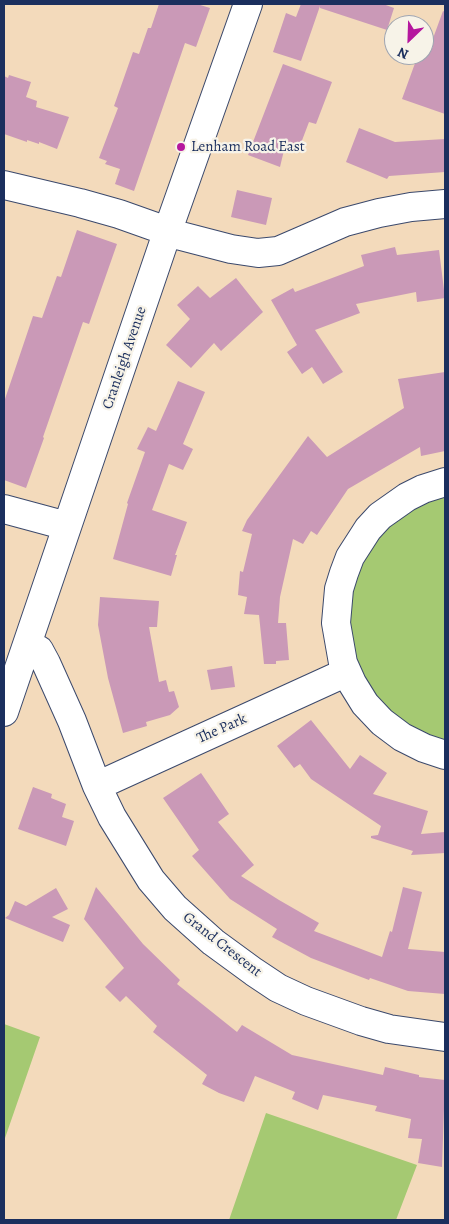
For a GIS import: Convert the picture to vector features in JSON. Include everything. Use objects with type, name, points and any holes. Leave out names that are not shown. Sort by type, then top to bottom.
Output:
[{"type":"street","name":"Cranleigh Avenue","points":[[4,712],[168,230],[248,4]]},
{"type":"street","points":[[4,184],[80,203],[168,230],[181,236],[248,252],[278,251],[345,222],[379,213],[411,207],[445,204]]},
{"type":"street","points":[[445,482],[423,489],[393,506],[368,529],[350,557],[339,589],[336,623],[343,663],[365,704],[392,730],[413,743],[445,755]]},
{"type":"street","points":[[4,509],[67,526]]},
{"type":"street","name":"Grand Crescent","points":[[28,645],[39,650],[46,663],[72,721],[97,786],[131,850],[156,886],[175,908],[213,942],[247,968],[278,988],[306,1002],[361,1021],[415,1034],[445,1037]]},
{"type":"street","name":"The Park","points":[[97,786],[347,672]]},
{"type":"green space","points":[[445,492],[445,746],[396,722],[364,686],[348,641],[349,592],[367,548],[401,513]]},
{"type":"green space","points":[[4,1024],[40,1037],[4,1141]]},
{"type":"green space","points":[[266,1113],[417,1165],[396,1220],[229,1220]]},
{"type":"building","points":[[159,4],[197,4],[210,8],[196,47],[185,43],[134,191],[115,184],[120,169],[105,164],[107,161],[99,158],[118,108],[114,106],[133,52],[139,54]]},
{"type":"building","points":[[301,4],[383,4],[394,8],[392,15],[384,15],[384,29],[320,8],[320,6],[301,61],[273,52],[286,13],[296,17]]},
{"type":"building","points":[[443,11],[445,12],[445,114],[402,99],[414,65],[434,65],[434,36]]},
{"type":"building","points":[[283,64],[332,82],[316,124],[309,122],[298,151],[285,146],[280,167],[248,155]]},
{"type":"building","points":[[9,75],[31,82],[26,97],[37,101],[36,107],[69,117],[57,149],[39,142],[39,144],[27,140],[27,142],[4,134],[4,76],[8,78]]},
{"type":"building","points":[[359,128],[395,142],[445,139],[445,172],[389,176],[387,179],[346,162]]},
{"type":"building","points":[[237,190],[272,198],[266,225],[231,217]]},
{"type":"building","points":[[77,230],[117,244],[89,324],[83,322],[26,488],[4,480],[4,402],[33,316],[42,318],[57,276],[61,277]]},
{"type":"building","points":[[395,247],[397,255],[439,250],[445,298],[417,302],[416,292],[356,304],[360,313],[315,330],[343,372],[323,384],[312,367],[302,374],[287,352],[297,345],[271,300],[293,288],[295,292],[364,266],[361,255]]},
{"type":"building","points":[[236,278],[263,312],[221,351],[214,343],[191,368],[166,345],[190,319],[177,305],[198,286],[210,298]]},
{"type":"building","points":[[445,372],[445,451],[421,456],[420,447],[348,489],[317,535],[311,531],[303,544],[293,539],[280,597],[278,623],[286,623],[289,660],[276,661],[276,664],[264,664],[259,615],[244,614],[247,597],[238,595],[240,571],[243,572],[252,534],[242,531],[247,520],[308,436],[327,457],[404,408],[398,379]]},
{"type":"building","points":[[178,381],[205,392],[183,444],[193,449],[183,470],[169,464],[152,510],[187,522],[175,555],[177,555],[171,576],[113,559],[127,503],[145,452],[137,449],[148,427],[156,431]]},
{"type":"building","points":[[100,597],[159,601],[157,627],[149,627],[159,682],[166,680],[169,692],[174,691],[179,707],[170,715],[146,722],[147,726],[123,733],[108,678],[98,625]]},
{"type":"building","points":[[232,666],[235,687],[211,690],[207,670]]},
{"type":"building","points":[[311,720],[350,769],[360,755],[387,773],[373,794],[428,811],[421,834],[445,832],[445,853],[411,855],[413,851],[371,838],[371,836],[378,835],[381,826],[311,779],[300,764],[294,768],[277,746]]},
{"type":"building","points":[[201,773],[229,814],[218,822],[254,865],[241,876],[319,923],[314,931],[382,957],[390,931],[392,932],[403,887],[422,892],[408,949],[445,952],[445,994],[408,991],[370,978],[369,980],[311,958],[272,937],[277,929],[230,899],[192,856],[199,850],[163,798]]},
{"type":"building","points":[[33,787],[52,794],[51,798],[66,804],[62,817],[74,821],[66,846],[18,829]]},
{"type":"building","points":[[96,887],[143,944],[180,980],[177,984],[237,1032],[242,1025],[292,1055],[383,1075],[385,1067],[419,1075],[419,1077],[445,1080],[442,1167],[418,1163],[422,1139],[408,1138],[411,1119],[375,1111],[377,1106],[323,1095],[318,1110],[292,1099],[295,1092],[255,1076],[244,1102],[219,1093],[202,1084],[207,1075],[153,1032],[157,1026],[126,996],[120,1002],[105,987],[124,968],[84,919]]},
{"type":"building","points":[[56,888],[68,909],[52,917],[70,925],[63,942],[5,918],[9,915],[15,901],[26,906]]},
{"type":"place","name":"Lenham Road East","points":[[181,147]]}]
